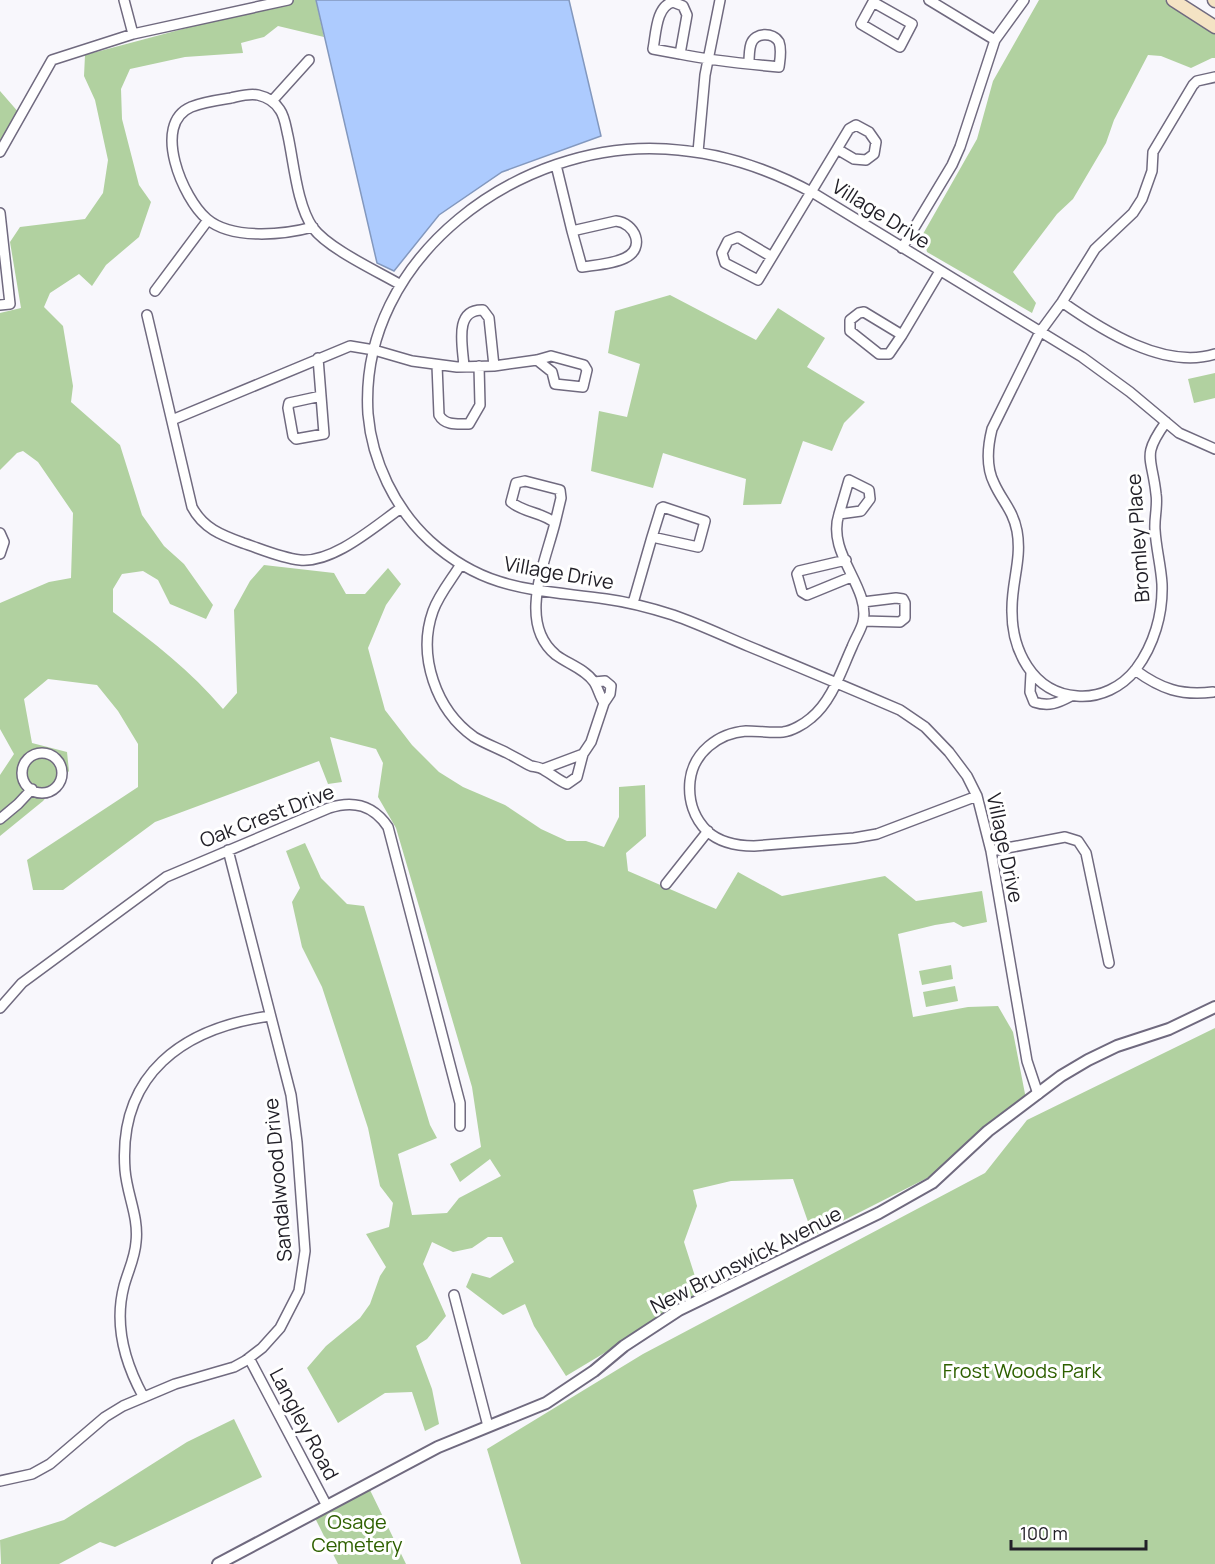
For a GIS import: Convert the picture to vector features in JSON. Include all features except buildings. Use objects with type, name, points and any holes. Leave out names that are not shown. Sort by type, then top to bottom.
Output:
[{"type":"main road","points":[[1173,0],[1215,27]]},
{"type":"street","points":[[124,0],[133,34]]},
{"type":"street","points":[[0,152],[52,60],[133,34],[288,0]]},
{"type":"street","points":[[698,152],[708,60],[720,0]]},
{"type":"street","points":[[929,0],[995,40]]},
{"type":"street","points":[[902,248],[941,185],[960,147],[995,40],[1024,0]]},
{"type":"street","points":[[874,1],[912,24],[900,46],[861,24],[874,1]]},
{"type":"street","points":[[680,54],[687,15],[683,6],[673,2],[664,7],[661,13],[653,49],[708,60],[779,67],[780,44],[773,37],[764,34],[755,38],[751,43],[749,64]]},
{"type":"street","points":[[272,102],[309,60]]},
{"type":"street","name":"Bromley Place","points":[[1166,422],[1150,448],[1156,493],[1155,533],[1162,584],[1160,613],[1155,633],[1136,670],[1112,689],[1093,696],[1071,696],[1047,687],[1031,673],[1020,656],[1011,610],[1019,556],[1016,528],[1012,514],[994,483],[990,470],[989,441],[995,420],[1040,332],[1095,249],[1133,213],[1142,199],[1152,171],[1154,152],[1193,85],[1203,79],[1215,77]]},
{"type":"street","points":[[313,227],[294,232],[265,234],[237,231],[208,220],[191,200],[177,167],[172,134],[177,120],[190,108],[250,94],[264,97],[272,102],[284,116],[302,202],[313,227],[329,244],[401,285]]},
{"type":"street","name":"Village Drive","points":[[1038,1094],[1027,1061],[991,851],[977,796],[959,765],[925,728],[900,710],[677,617],[633,603],[537,590],[496,581],[461,564],[429,540],[401,508],[384,477],[372,441],[369,422],[368,382],[374,350],[382,324],[413,266],[457,220],[482,201],[510,184],[556,165],[600,153],[664,148],[698,152],[758,166],[811,192],[1082,357],[1191,440],[1215,449]]},
{"type":"street","points":[[772,257],[738,237],[728,241],[722,253],[725,263],[758,280],[772,257],[837,149]]},
{"type":"street","points":[[556,165],[572,231],[582,267],[625,258],[630,255],[636,245],[635,233],[627,224],[621,222],[572,231]]},
{"type":"street","points":[[0,213],[10,304],[0,305]]},
{"type":"street","points":[[155,291],[208,220]]},
{"type":"street","points":[[902,335],[864,312],[854,316],[849,326],[854,336],[884,356],[892,351],[902,335],[940,271]]},
{"type":"street","points":[[1062,302],[1126,341],[1153,351],[1186,358],[1215,354]]},
{"type":"street","points":[[464,367],[461,330],[463,319],[476,310],[483,310],[489,318],[494,366]]},
{"type":"street","points":[[147,315],[192,507],[202,523],[222,536],[286,557],[299,560],[319,559],[343,548],[401,508]]},
{"type":"street","points":[[172,420],[350,346],[412,361],[464,367],[494,366],[551,356],[584,365],[587,370],[583,387],[555,384],[552,372],[537,360]]},
{"type":"street","points":[[318,358],[321,396],[324,434],[296,439],[293,436],[289,403],[321,396]]},
{"type":"street","points":[[437,365],[439,415],[447,423],[458,424],[470,424],[480,405],[478,366]]},
{"type":"street","points":[[555,523],[547,517],[518,508],[512,502],[516,483],[525,481],[560,490],[561,498],[555,523],[537,590],[534,612],[537,626],[555,654],[585,673],[594,682],[604,703]]},
{"type":"street","points":[[633,603],[652,537],[661,508],[705,521],[698,547],[652,537]]},
{"type":"street","points":[[838,514],[835,524],[839,551],[846,560],[863,602],[863,621],[836,683],[811,718],[791,729],[783,732],[734,733],[722,737],[703,751],[692,772],[689,790],[692,808],[697,819],[708,831],[724,842],[742,846],[854,838],[877,834],[977,796]]},
{"type":"street","points":[[0,533],[4,542],[0,554]]},
{"type":"street","points":[[846,560],[799,571],[797,574],[802,592],[807,594],[851,577]]},
{"type":"street","points":[[461,564],[443,591],[433,612],[428,648],[433,682],[444,705],[474,737],[531,766],[543,769],[556,780],[567,784],[577,777],[583,754],[591,742],[604,703],[610,694],[611,686],[605,681],[594,682]]},
{"type":"street","points":[[863,602],[896,598],[905,603],[903,621],[863,621]]},
{"type":"street","points":[[1136,670],[1150,681],[1168,689],[1186,694],[1213,692]]},
{"type":"street","points":[[1031,673],[1030,692],[1034,702],[1044,705],[1057,704],[1071,696]]},
{"type":"street","points":[[45,753],[52,756],[62,769],[60,781],[48,792],[32,789],[26,784],[23,776],[25,764],[37,754],[45,753]]},
{"type":"street","points":[[543,769],[583,754]]},
{"type":"street","points":[[0,819],[32,789]]},
{"type":"street","name":"Oak Crest Drive","points":[[0,1008],[21,983],[166,877],[341,804],[359,804],[383,819],[388,827],[460,1103],[460,1126]]},
{"type":"street","points":[[666,884],[708,831]]},
{"type":"street","points":[[991,851],[1065,837],[1078,841],[1086,853],[1109,963]]},
{"type":"street","name":"Sandalwood Drive","points":[[0,1481],[32,1474],[50,1464],[105,1417],[143,1396],[234,1367],[249,1358],[272,1338],[288,1316],[299,1291],[305,1251],[297,1142],[292,1107],[228,850]]},
{"type":"street","name":"New Brunswick Avenue","points":[[218,1564],[438,1447],[546,1403],[594,1371],[624,1346],[679,1310],[932,1183],[988,1131],[1061,1076],[1088,1060],[1117,1046],[1169,1029],[1215,1007]]},
{"type":"street","points":[[143,1396],[124,1351],[120,1318],[120,1302],[137,1240],[136,1220],[128,1188],[125,1157],[132,1112],[153,1071],[172,1052],[209,1031],[229,1024],[270,1016]]},
{"type":"street","points":[[454,1295],[488,1426]]},
{"type":"street","name":"Langley Road","points":[[249,1358],[327,1506]]},
{"type":"green space","points":[[292,0],[316,0],[324,37],[278,26],[264,37],[241,43],[243,53],[185,57],[130,69],[121,89],[122,119],[139,185],[151,202],[139,237],[106,265],[92,286],[79,274],[50,293],[44,307],[63,326],[73,386],[71,402],[120,445],[142,515],[164,546],[184,564],[213,605],[206,619],[170,604],[158,580],[143,571],[122,574],[113,589],[113,612],[185,670],[223,709],[237,693],[234,610],[250,581],[264,565],[334,573],[346,594],[365,594],[388,568],[401,584],[386,605],[368,648],[385,710],[412,745],[439,772],[463,787],[505,805],[541,829],[567,841],[586,841],[604,847],[619,817],[619,787],[645,785],[646,836],[626,853],[628,871],[716,909],[738,872],[782,896],[885,876],[916,901],[982,891],[987,922],[963,927],[954,922],[898,934],[913,1017],[968,1007],[998,1006],[1013,1032],[1026,1099],[933,1175],[813,1236],[793,1179],[731,1181],[693,1190],[697,1206],[684,1242],[701,1295],[566,1376],[534,1326],[525,1304],[503,1315],[466,1287],[472,1273],[490,1278],[514,1262],[502,1237],[488,1237],[472,1248],[453,1252],[432,1242],[423,1264],[446,1316],[427,1339],[416,1346],[432,1389],[439,1424],[425,1431],[412,1392],[385,1393],[338,1423],[307,1368],[326,1346],[360,1318],[370,1304],[380,1276],[386,1267],[366,1234],[389,1227],[393,1203],[380,1186],[368,1128],[322,987],[302,947],[292,902],[300,888],[286,851],[305,843],[321,878],[347,904],[364,906],[430,1125],[437,1138],[398,1154],[412,1215],[447,1213],[459,1198],[501,1176],[490,1159],[460,1182],[450,1164],[481,1147],[472,1087],[396,828],[378,797],[383,763],[376,749],[330,737],[342,782],[328,784],[319,761],[155,822],[63,890],[33,890],[27,860],[138,787],[138,744],[118,711],[97,685],[48,679],[24,699],[32,743],[67,752],[69,771],[43,801],[0,836],[0,775],[14,754],[0,729],[0,603],[49,582],[71,578],[73,513],[38,462],[23,451],[17,453],[0,470],[0,313],[21,308],[10,242],[20,227],[85,219],[103,193],[108,160],[95,100],[84,76],[85,55]]},
{"type":"green space","points":[[1039,0],[1165,0],[1215,32],[1215,58],[1191,68],[1161,56],[1148,55],[1114,120],[1106,143],[1073,199],[1057,214],[1013,272],[1036,303],[1032,313],[927,252],[923,234],[977,139],[993,81]]},
{"type":"green space","points":[[0,91],[20,114],[0,142]]},
{"type":"green space","points":[[670,295],[756,340],[778,308],[825,338],[807,367],[865,402],[844,423],[832,451],[803,441],[781,504],[743,505],[746,479],[663,453],[653,488],[591,471],[599,411],[627,417],[640,364],[608,353],[615,311]]},
{"type":"green space","points":[[1215,373],[1215,398],[1194,403],[1188,379]]},
{"type":"green space","points":[[951,965],[953,979],[922,985],[919,971]]},
{"type":"green space","points":[[955,986],[958,1001],[926,1007],[923,992]]},
{"type":"green space","name":"Frost Woods Park","points":[[1215,1028],[1215,1564],[521,1564],[487,1449],[643,1354],[985,1173],[1027,1120]]},
{"type":"green space","points":[[234,1419],[262,1477],[115,1547],[100,1542],[59,1564],[1,1564],[0,1540],[64,1520],[187,1442]]},
{"type":"green space","name":"Osage Cemetery","points":[[369,1488],[406,1564],[338,1564],[315,1518]]},
{"type":"water","points":[[316,0],[569,0],[601,136],[502,172],[439,215],[394,271],[377,263]]}]
